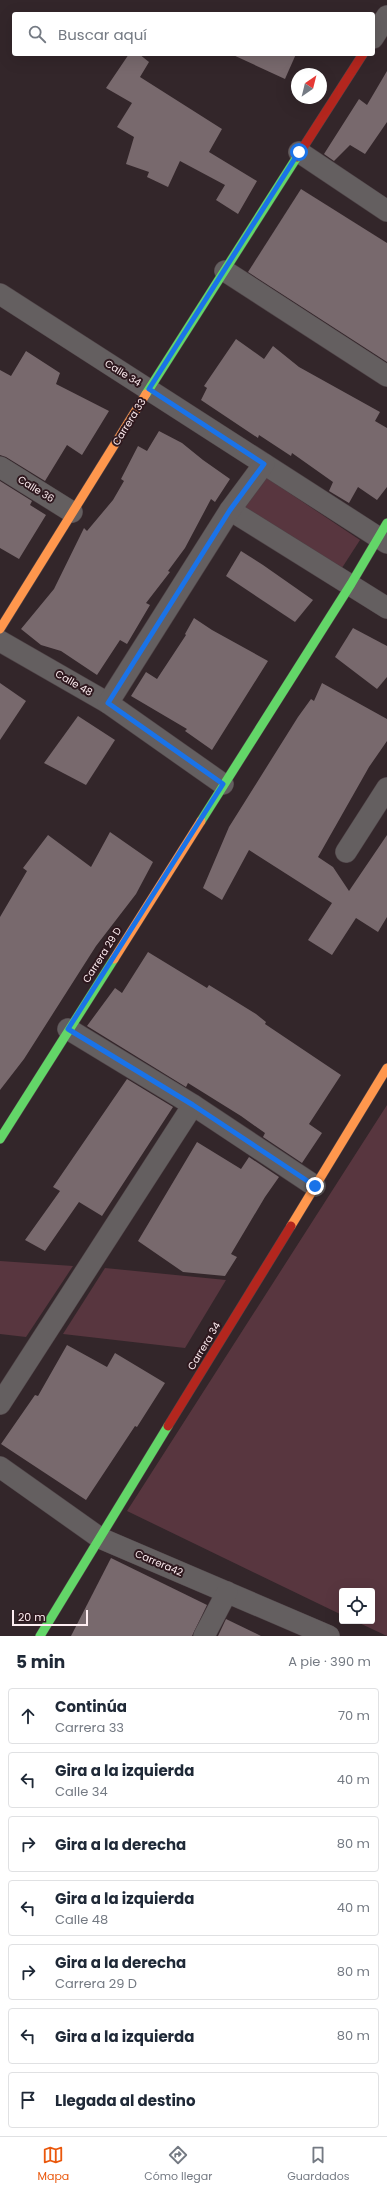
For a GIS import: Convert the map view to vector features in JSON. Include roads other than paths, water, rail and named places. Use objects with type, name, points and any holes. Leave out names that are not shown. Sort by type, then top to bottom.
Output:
[{"type":"street","points":[[375,35],[387,16]]},
{"type":"street","name":"Carrera 33","points":[[0,629],[149,389],[362,56]]},
{"type":"street","points":[[299,152],[387,211]]},
{"type":"street","points":[[225,271],[387,376]]},
{"type":"street","name":"Calle 34","points":[[0,294],[264,464],[384,535]]},
{"type":"street","points":[[108,703],[230,510],[264,464]]},
{"type":"street","name":"Calle 36","points":[[0,467],[72,512]]},
{"type":"street","points":[[230,510],[351,584],[387,608]]},
{"type":"street","name":"Carrera 29 D","points":[[0,1139],[223,784],[384,535]]},
{"type":"street","name":"Calle 48","points":[[0,641],[108,703],[223,784]]},
{"type":"street","points":[[346,852],[387,788]]},
{"type":"street","points":[[68,1029],[193,1105],[315,1186]]},
{"type":"street","name":"Carrera 34","points":[[40,1636],[387,1068]]},
{"type":"street","points":[[0,1404],[193,1105]]},
{"type":"street","name":"Carrera42","points":[[0,1467],[100,1538],[329,1636]]},
{"type":"street","points":[[204,1636],[228,1592]]}]
